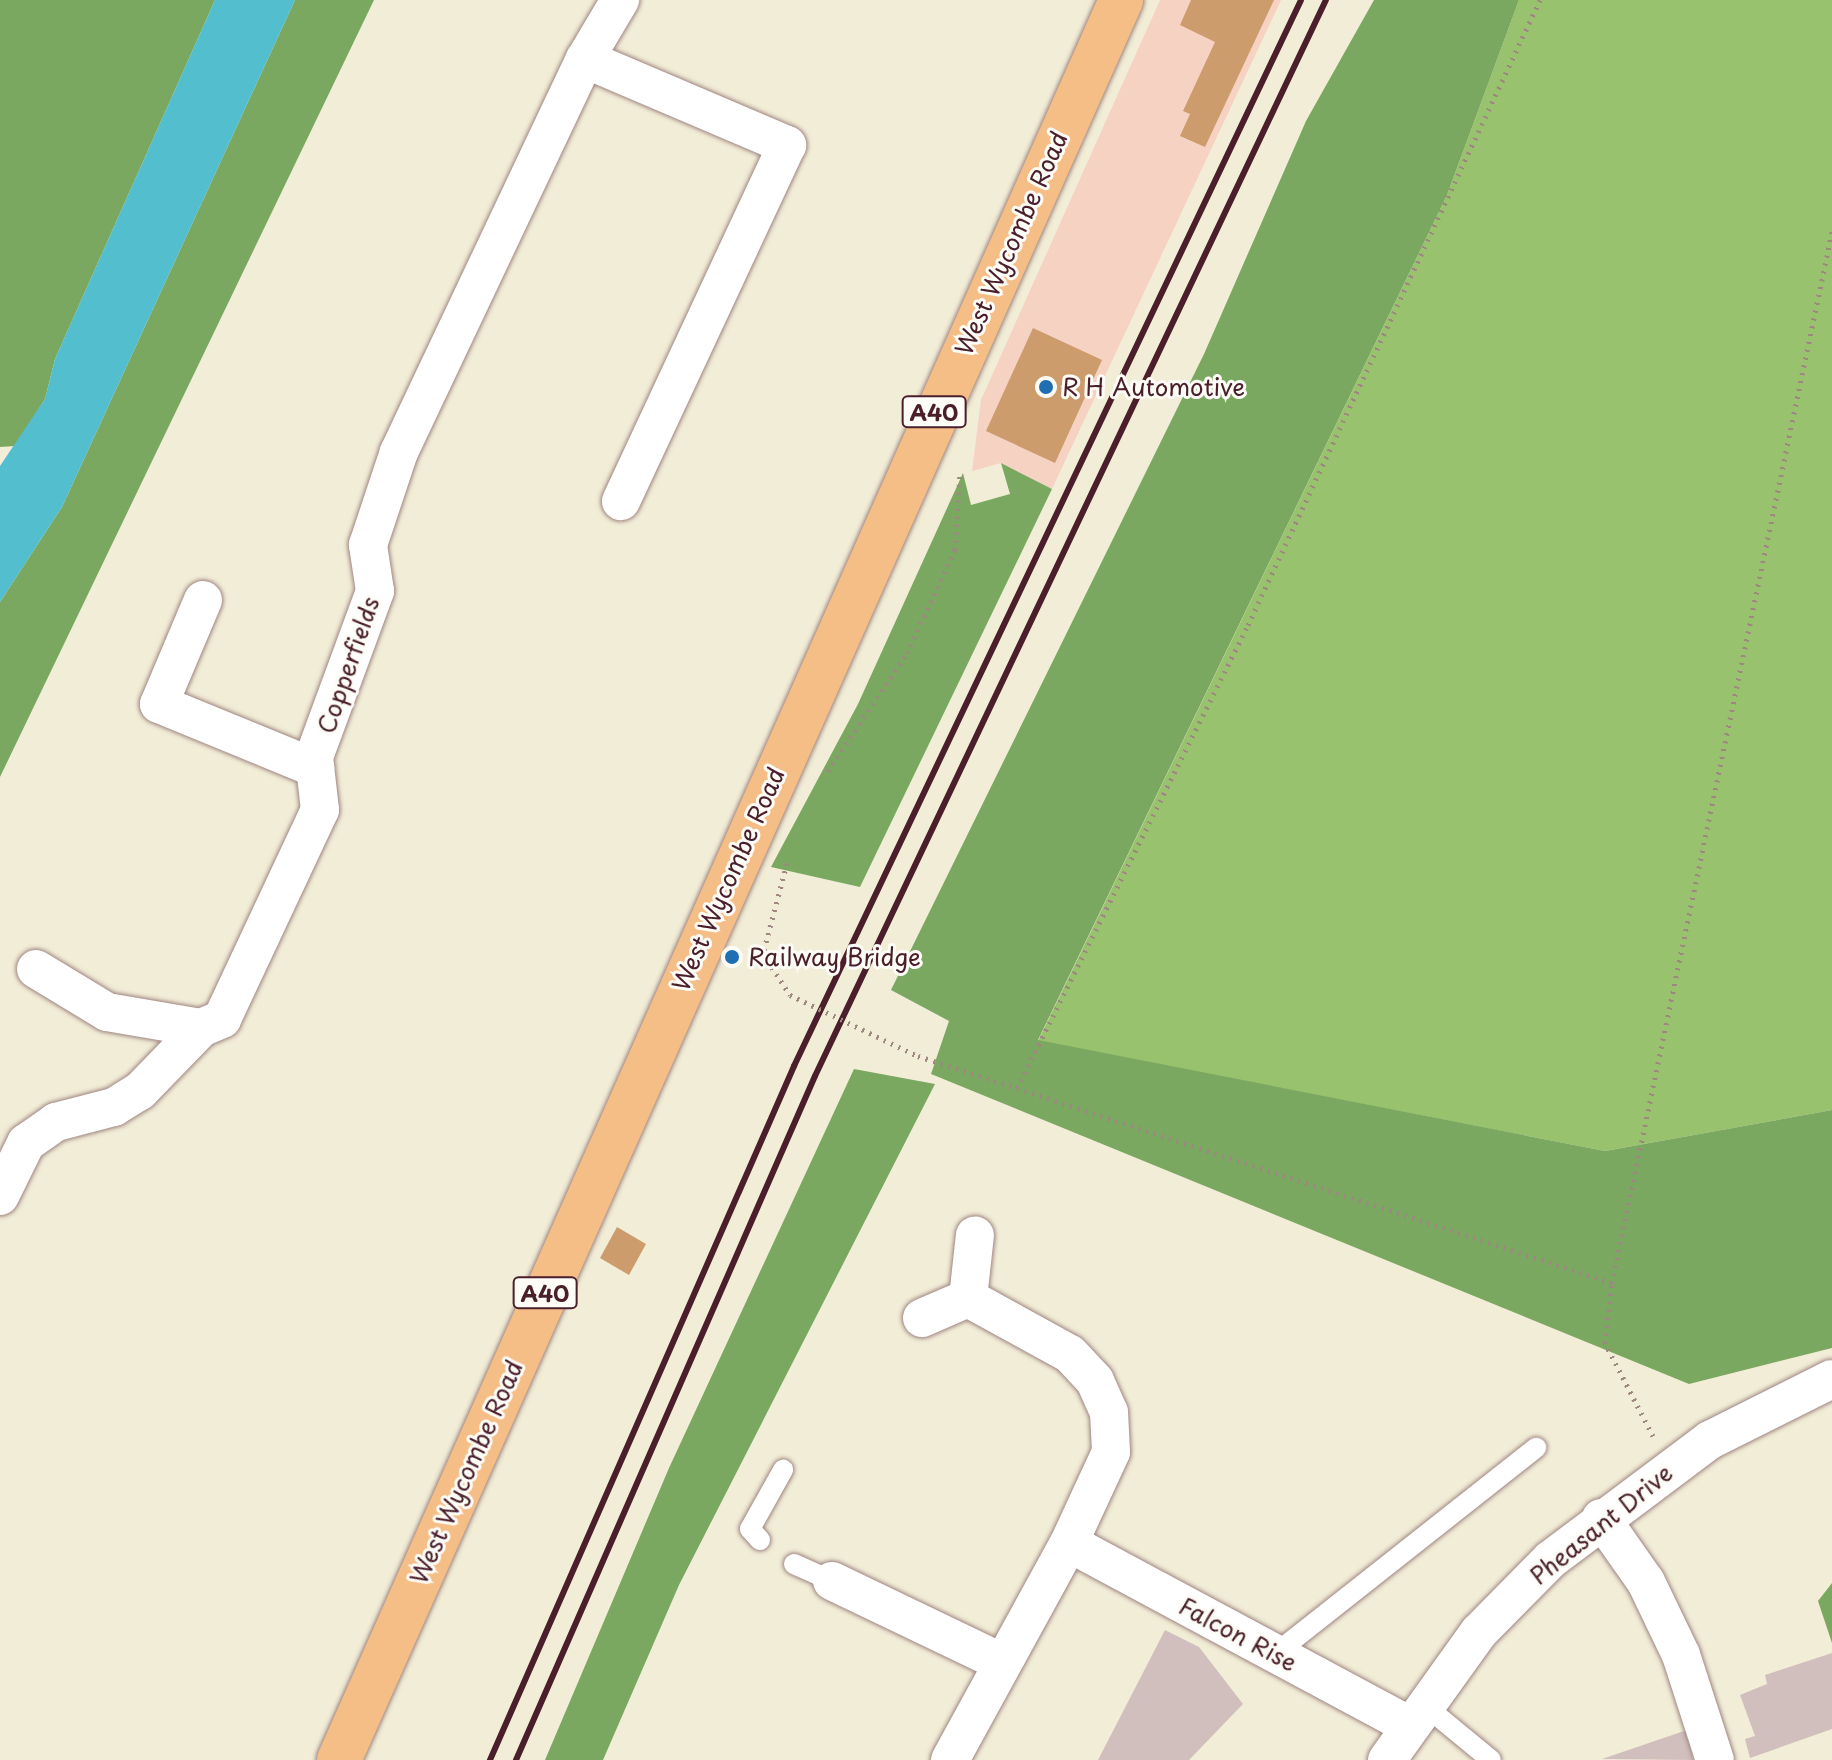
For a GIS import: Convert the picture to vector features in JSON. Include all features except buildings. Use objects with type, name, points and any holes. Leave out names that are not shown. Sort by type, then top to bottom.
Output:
[{"type":"highway","name":"West Wycombe Road","points":[[339,1760],[1121,0]]},
{"type":"street","name":"Copperfields","points":[[0,1196],[26,1143],[56,1122],[114,1107],[140,1091],[201,1028],[222,1019],[320,810],[315,768],[375,591],[368,545],[399,452],[585,59],[620,0]]},
{"type":"street","points":[[585,59],[787,145],[621,501]]},
{"type":"street","points":[[203,600],[159,704],[315,768]]},
{"type":"street","points":[[36,969],[107,1012],[201,1028]]},
{"type":"street","points":[[968,1298],[975,1235]]},
{"type":"street","points":[[922,1318],[968,1298]]},
{"type":"street","points":[[950,1760],[1001,1662],[1069,1543],[1111,1452],[1109,1412],[1095,1381],[1070,1354],[968,1298]]},
{"type":"street","name":"Pheasant Drive","points":[[1387,1760],[1415,1714],[1479,1632],[1601,1518],[1669,1467],[1832,1379]]},
{"type":"street","points":[[1601,1518],[1646,1582],[1681,1655],[1715,1760]]},
{"type":"street","name":"Falcon Rise","points":[[1069,1543],[1275,1654],[1415,1714]]},
{"type":"street","points":[[832,1581],[1001,1662]]},
{"type":"lane","points":[[1275,1654],[1536,1448]]},
{"type":"lane","points":[[760,1540],[750,1529],[783,1470]]},
{"type":"lane","points":[[794,1564],[832,1581]]},
{"type":"lane","points":[[1415,1714],[1491,1760]]},
{"type":"path","points":[[1017,1088],[1235,654],[1540,0]]},
{"type":"path","points":[[1669,1467],[1605,1343],[1612,1283],[1832,232]]},
{"type":"path","points":[[824,776],[907,653],[955,550],[958,457]]},
{"type":"path","points":[[788,858],[763,954],[790,995],[918,1056],[1612,1283]]},
{"type":"shaded area","points":[[1160,0],[1281,0],[1052,489],[1001,463],[972,471],[981,400]]},
{"type":"shaded area","points":[[1165,1630],[1199,1647],[1243,1704],[1189,1760],[1098,1760]]},
{"type":"shaded area","points":[[1832,1653],[1832,1729],[1750,1758],[1745,1739],[1755,1736],[1740,1695],[1767,1684],[1765,1675]]},
{"type":"shaded area","points":[[1687,1730],[1693,1760],[1602,1759]]},
{"type":"green space","points":[[0,0],[215,0],[55,359],[45,399],[15,446],[0,447]]},
{"type":"green space","points":[[295,0],[374,0],[0,777],[0,602],[62,507]]},
{"type":"green space","points":[[1374,0],[1519,0],[1447,195],[1038,1040],[1605,1151],[1832,1110],[1832,1348],[1689,1384],[931,1074],[949,1021],[891,990],[1204,354],[1306,121]]},
{"type":"green space","points":[[1519,0],[1832,0],[1832,1110],[1605,1151],[1038,1041],[1447,195]]},
{"type":"green space","points":[[1001,463],[1052,489],[860,887],[771,867],[858,704],[963,473],[971,505],[1010,494]]},
{"type":"green space","points":[[854,1069],[935,1084],[679,1585],[603,1760],[545,1760],[669,1468]]},
{"type":"green space","points":[[1832,1583],[1832,1643],[1818,1601]]},
{"type":"water","points":[[215,0],[295,0],[62,507],[0,602],[0,466],[45,399],[55,359]]},
{"type":"railway","points":[[490,1760],[794,1066],[1301,0]]},
{"type":"railway","points":[[516,1760],[815,1076],[1326,0]]},
{"type":"place","name":"R H Automotive","points":[[1046,387]]},
{"type":"place","name":"Railway Bridge","points":[[732,957]]}]
